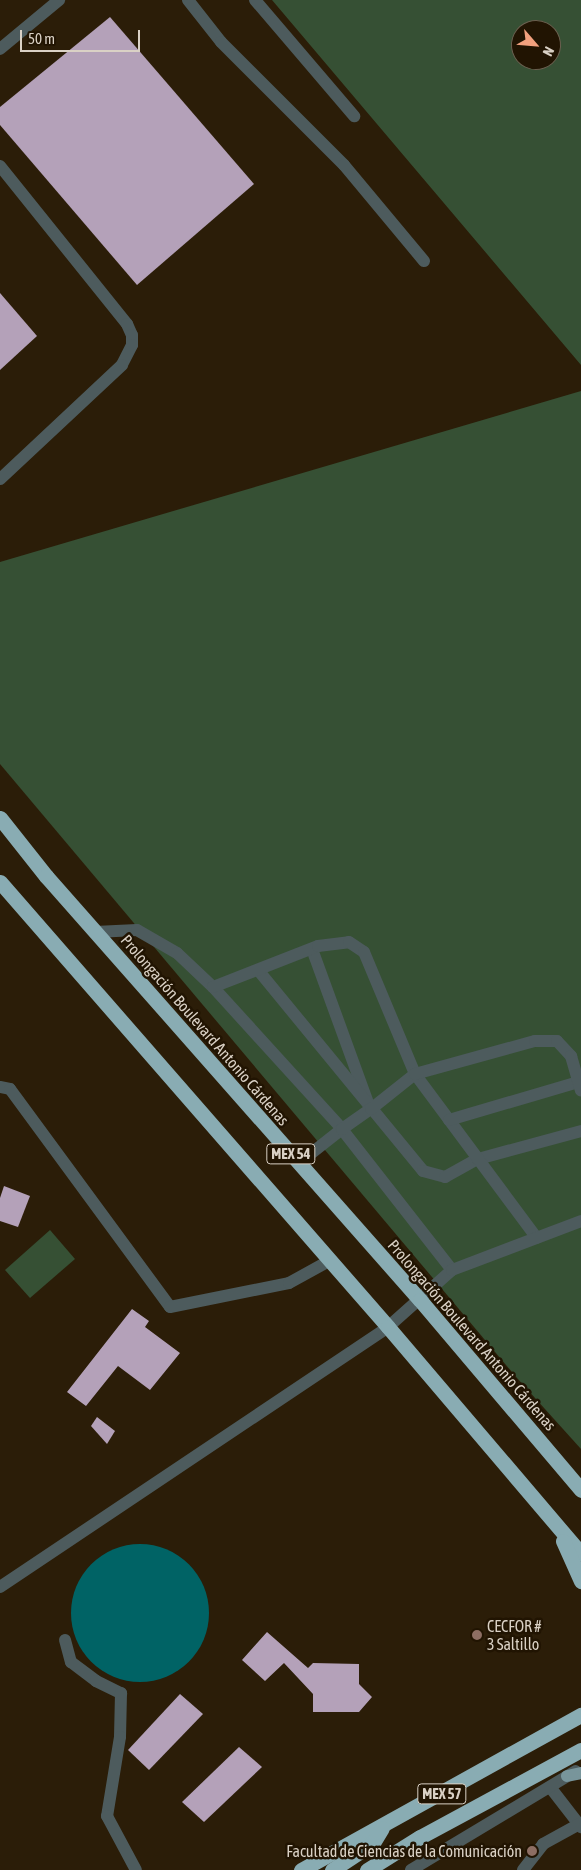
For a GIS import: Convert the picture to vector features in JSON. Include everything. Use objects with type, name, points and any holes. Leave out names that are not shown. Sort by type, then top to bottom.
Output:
[{"type":"highway","name":"Prolongación Boulevard Antonio Cárdenas","points":[[0,818],[95,932],[420,1300],[581,1490]]},
{"type":"highway","name":"MEX 54","points":[[0,882],[388,1327],[581,1554]]},
{"type":"highway","points":[[558,1528],[581,1581]]},
{"type":"highway","name":"MEX 57","points":[[301,1870],[327,1854],[382,1827],[581,1715]]},
{"type":"highway","name":"MEX 57","points":[[367,1870],[420,1837],[581,1750]]},
{"type":"highway","points":[[332,1870],[372,1843],[382,1827]]},
{"type":"main road","points":[[567,1776],[581,1773]]},
{"type":"street","points":[[0,49],[59,0]]},
{"type":"street","points":[[188,0],[221,42],[344,165],[424,262]]},
{"type":"street","points":[[255,0],[354,116]]},
{"type":"street","points":[[0,166],[122,316],[132,335],[132,345],[122,365],[0,479]]},
{"type":"street","points":[[95,932],[137,930],[178,953],[213,987],[342,1129],[452,1270]]},
{"type":"street","points":[[213,987],[312,949],[349,942],[364,952],[415,1074],[537,1238]]},
{"type":"street","points":[[312,949],[371,1109]]},
{"type":"street","points":[[258,970],[423,1172],[445,1178],[478,1159],[581,1131]]},
{"type":"street","points":[[299,1163],[415,1074],[535,1041],[557,1041],[571,1056],[580,1087],[450,1120]]},
{"type":"street","points":[[0,1086],[10,1089],[170,1307],[289,1283],[329,1261]]},
{"type":"street","points":[[0,1588],[388,1327],[452,1270],[581,1221]]},
{"type":"street","points":[[65,1640],[71,1662],[96,1681],[121,1693],[120,1737],[106,1816],[136,1870]]},
{"type":"street","points":[[411,1870],[581,1768]]},
{"type":"street","points":[[523,1870],[543,1844],[580,1825],[550,1787]]},
{"type":"green space","points":[[272,0],[581,0],[581,365]]},
{"type":"green space","points":[[581,391],[581,1449],[517,1378],[0,764],[0,562]]},
{"type":"green space","points":[[50,1230],[75,1259],[30,1298],[5,1270]]},
{"type":"water","points":[[140,1544],[166,1549],[189,1564],[204,1587],[209,1613],[204,1639],[189,1662],[166,1677],[140,1682],[114,1677],[91,1662],[76,1639],[71,1613],[76,1587],[91,1564],[114,1549]]},
{"type":"building","points":[[110,17],[254,184],[137,285],[0,125],[0,107]]},
{"type":"building","points":[[0,293],[37,336],[0,370]]},
{"type":"building","points":[[4,1186],[30,1196],[18,1227],[0,1221],[0,1198]]},
{"type":"building","points":[[132,1309],[149,1321],[145,1327],[180,1353],[150,1390],[118,1366],[86,1406],[67,1392]]},
{"type":"building","points":[[97,1417],[115,1431],[107,1444],[91,1426]]},
{"type":"building","points":[[267,1632],[308,1668],[313,1663],[359,1664],[359,1684],[372,1697],[359,1712],[313,1712],[313,1694],[284,1663],[265,1681],[242,1660]]},
{"type":"building","points":[[180,1694],[203,1714],[149,1770],[128,1750]]},
{"type":"building","points":[[239,1747],[262,1767],[204,1822],[182,1802]]},
{"type":"place","name":"CECFOR # 3 Saltillo","points":[[477,1635]]},
{"type":"place","name":"Facultad de Ciencias de la Comunicación","points":[[532,1851]]}]
